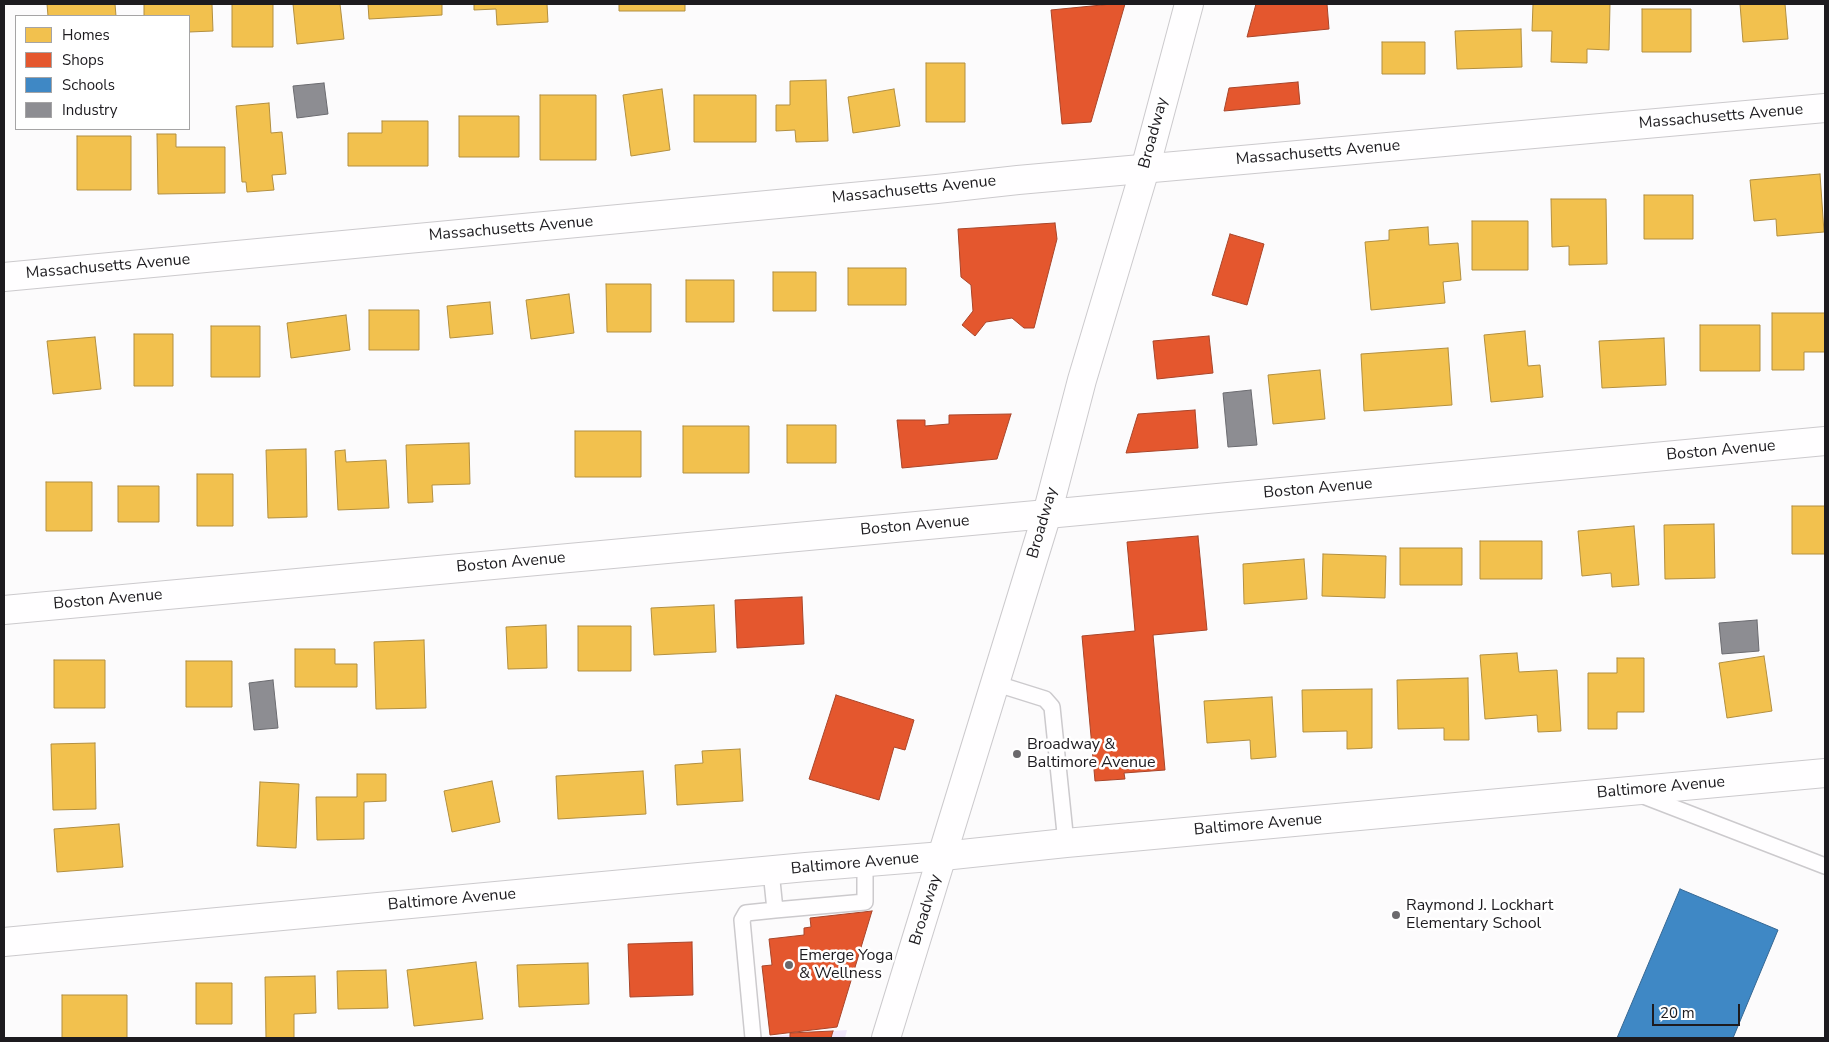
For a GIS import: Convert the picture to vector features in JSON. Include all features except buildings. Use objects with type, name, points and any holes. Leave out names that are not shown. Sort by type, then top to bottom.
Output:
[{"type":"street","name":"Broadway","points":[[886,1038],[1047,514],[1082,380],[1145,169],[1189,4]]},
{"type":"street","name":"Massachusetts Avenue","points":[[4,277],[1145,169],[1825,108]]},
{"type":"street","name":"Boston Avenue","points":[[4,610],[1825,441]]},
{"type":"street","name":"Baltimore Avenue","points":[[4,942],[1825,773]]},
{"type":"lane","points":[[994,683],[1045,699],[1052,707],[1066,843]]},
{"type":"lane","points":[[1630,791],[1825,866]]},
{"type":"lane","points":[[753,1038],[742,920],[746,913],[865,902],[865,862]]},
{"type":"lane","points":[[771,871],[775,910]]},
{"type":"shaded area","points":[[847,1030],[845,1038],[752,1038],[833,1031]]},
{"type":"place","name":"Broadway & Baltimore Avenue","points":[[1017,754]]},
{"type":"place","name":"Raymond J. Lockhart Elementary School","points":[[1396,915]]},
{"type":"place","name":"Emerge Yoga & Wellness","points":[[789,965]]}]
